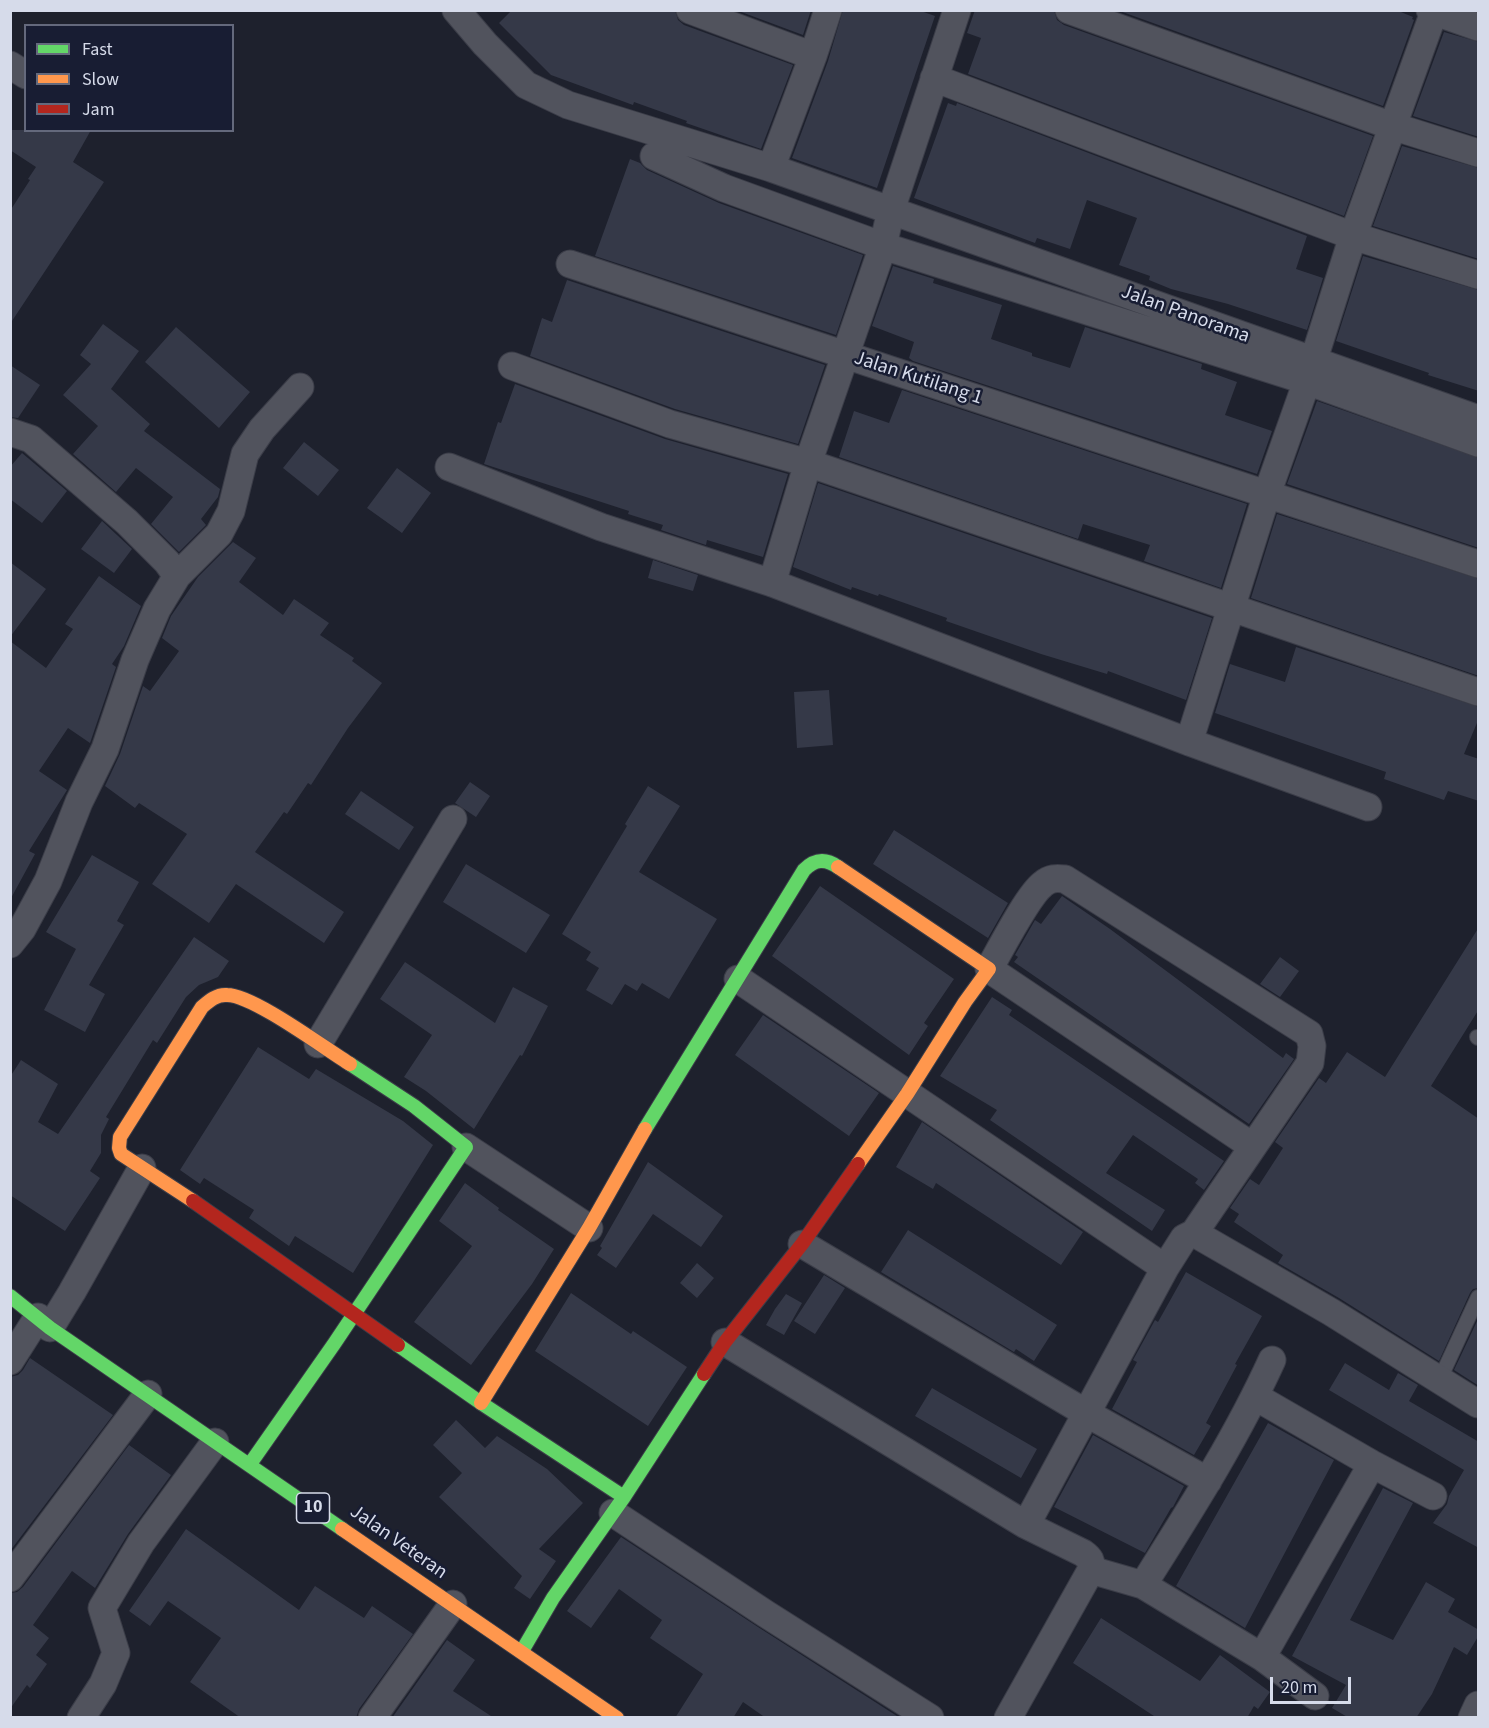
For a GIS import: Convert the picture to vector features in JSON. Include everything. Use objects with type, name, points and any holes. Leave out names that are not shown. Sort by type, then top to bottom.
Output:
[{"type":"main road","points":[[481,1403],[588,1228],[664,1096],[804,870],[812,862],[830,861],[989,969],[965,1002],[907,1094],[802,1244],[725,1342],[619,1505],[553,1598],[522,1651]]},
{"type":"main road","points":[[250,1464],[354,1313],[466,1147],[414,1106],[255,1003],[224,994],[212,998],[202,1006],[120,1137],[119,1148],[122,1154],[354,1313],[619,1505]]},
{"type":"main road","name":"Jalan Veteran","points":[[10,1296],[214,1442],[250,1464],[617,1718]]},
{"type":"street","name":"Jalan Panorama","points":[[456,10],[485,44],[526,85],[568,105],[771,168],[891,210],[1310,371],[1479,419]]},
{"type":"street","points":[[690,10],[813,56]]},
{"type":"street","points":[[771,168],[828,10]]},
{"type":"street","points":[[772,583],[808,463],[847,356],[883,246],[891,210],[957,10]]},
{"type":"street","points":[[1069,10],[1392,126],[1479,153]]},
{"type":"street","points":[[1189,742],[1353,236],[1432,11],[1479,27]]},
{"type":"street","points":[[10,65],[24,74]]},
{"type":"street","points":[[934,78],[1353,236],[1479,275]]},
{"type":"street","points":[[654,156],[724,188],[883,246],[1310,371],[1479,442]]},
{"type":"street","name":"Jalan Kutilang 1","points":[[570,264],[1479,564]]},
{"type":"street","points":[[512,366],[670,424],[808,463],[1479,692]]},
{"type":"street","points":[[10,944],[22,929],[48,881],[79,802],[105,749],[135,660],[157,609],[177,576],[219,534],[231,511],[245,454],[262,429],[300,387]]},
{"type":"street","points":[[10,432],[31,439],[119,515],[167,561],[177,576]]},
{"type":"street","points":[[449,467],[601,527],[772,583],[1189,742],[1368,807]]},
{"type":"street","points":[[318,1044],[453,819]]},
{"type":"street","points":[[1026,1526],[1164,1268],[1184,1238],[1194,1233],[1310,1063],[1312,1046],[1309,1034],[1065,879],[1055,878],[1041,885],[1031,897],[989,969],[1252,1146]]},
{"type":"street","points":[[738,979],[1164,1268]]},
{"type":"street","points":[[466,1147],[588,1228]]},
{"type":"street","points":[[10,1361],[44,1322],[142,1168]]},
{"type":"street","points":[[1194,1233],[1331,1312],[1479,1404]]},
{"type":"street","points":[[802,1244],[1086,1413],[1208,1481]]},
{"type":"street","points":[[725,1342],[1026,1526],[1083,1553],[1092,1563],[1091,1570],[1008,1718]]},
{"type":"street","points":[[1143,1585],[1208,1481],[1256,1397],[1272,1360]]},
{"type":"street","points":[[10,1578],[148,1394]]},
{"type":"street","points":[[1256,1397],[1372,1464],[1433,1496]]},
{"type":"street","points":[[81,1718],[103,1684],[116,1653],[102,1608],[141,1543],[214,1442]]},
{"type":"street","points":[[1262,1657],[1372,1464]]},
{"type":"street","points":[[619,1505],[766,1614],[930,1718]]},
{"type":"street","points":[[1091,1570],[1143,1585],[1262,1657],[1315,1696]]},
{"type":"street","points":[[372,1718],[453,1604]]},
{"type":"street","points":[[1472,1718],[1479,1705]]},
{"type":"lane","points":[[1440,1379],[1479,1297]]},
{"type":"building","points":[[512,10],[675,10],[678,20],[684,25],[793,65],[761,149],[634,102],[633,105],[551,75],[499,23]]},
{"type":"building","points":[[736,10],[811,10],[803,35]]},
{"type":"building","points":[[843,10],[918,10],[935,16],[877,188],[792,158],[828,61]]},
{"type":"building","points":[[975,10],[1054,10],[1057,20],[1064,25],[1373,136],[1344,216],[968,74],[981,38],[967,33]]},
{"type":"building","points":[[1117,10],[1396,10],[1413,17],[1414,20],[1383,106]]},
{"type":"building","points":[[1444,32],[1479,42],[1479,137],[1413,116]]},
{"type":"building","points":[[948,103],[956,106],[957,103],[1307,236],[1296,269],[1323,278],[1307,330],[1228,304],[1171,289],[1149,280],[1150,276],[1119,265],[1137,218],[1087,200],[1070,249],[1037,238],[1035,243],[914,198]]},
{"type":"building","points":[[10,130],[90,132],[73,162],[104,182],[10,324],[10,211],[36,167],[10,150]]},
{"type":"building","points":[[1402,146],[1479,168],[1479,259],[1373,226]]},
{"type":"building","points":[[630,159],[640,163],[647,170],[719,203],[863,255],[836,335],[595,256]]},
{"type":"building","points":[[1363,256],[1479,290],[1479,391],[1336,341]]},
{"type":"building","points":[[893,266],[934,279],[933,283],[1002,305],[991,339],[1032,353],[1032,356],[1070,368],[1085,327],[1202,364],[1201,369],[1237,382],[1225,415],[1272,431],[1257,474],[913,361],[909,358],[914,342],[872,326]]},
{"type":"building","points":[[567,280],[825,365],[798,444],[675,409],[530,356],[542,318],[552,322]]},
{"type":"building","points":[[103,324],[139,351],[111,389],[150,424],[144,431],[220,489],[218,497],[201,519],[206,525],[179,552],[151,524],[173,497],[136,468],[116,492],[73,454],[98,426],[63,395],[91,364],[80,355]]},
{"type":"building","points":[[176,327],[250,392],[219,428],[145,362]]},
{"type":"building","points":[[10,365],[40,385],[18,418],[10,417]]},
{"type":"building","points":[[515,384],[665,439],[788,474],[763,557],[707,540],[706,545],[661,530],[663,525],[628,514],[629,511],[484,464],[498,422],[501,423]]},
{"type":"building","points":[[902,390],[1247,504],[1221,588],[1144,561],[1150,545],[1083,524],[1078,539],[839,457],[854,411],[889,423]]},
{"type":"building","points":[[1317,401],[1479,458],[1479,548],[1287,484]]},
{"type":"building","points":[[304,442],[339,470],[318,496],[283,468]]},
{"type":"building","points":[[22,453],[67,491],[42,523],[10,499],[10,467]]},
{"type":"building","points":[[397,468],[431,493],[402,533],[367,508]]},
{"type":"building","points":[[818,483],[1212,618],[1186,700],[1108,671],[1107,674],[1041,654],[946,621],[947,618],[879,594],[878,596],[852,587],[851,590],[793,567]]},
{"type":"building","points":[[1277,514],[1479,579],[1479,676],[1251,598]]},
{"type":"building","points":[[102,521],[132,549],[114,573],[81,549]]},
{"type":"building","points":[[233,542],[256,558],[239,582],[283,615],[294,599],[329,623],[320,635],[354,658],[352,661],[382,683],[348,728],[311,785],[308,783],[287,814],[284,812],[255,852],[344,912],[324,943],[236,884],[209,923],[152,884],[187,834],[139,803],[135,808],[105,786],[120,754],[143,686],[150,691],[179,651],[162,638],[171,616],[198,577]]},
{"type":"building","points":[[653,560],[698,575],[693,591],[648,578]]},
{"type":"building","points":[[10,562],[46,589],[10,637]]},
{"type":"building","points":[[99,576],[141,606],[124,646],[112,664],[116,667],[90,743],[68,728],[39,771],[67,790],[29,851],[35,854],[10,900],[10,641],[46,668],[73,629],[65,624]]},
{"type":"building","points":[[1296,647],[1479,707],[1479,718],[1464,754],[1479,759],[1479,801],[1448,791],[1444,800],[1384,779],[1386,772],[1215,713],[1230,664],[1285,682]]},
{"type":"building","points":[[829,690],[833,745],[797,748],[794,692]]},
{"type":"building","points":[[470,782],[490,796],[476,817],[455,803]]},
{"type":"building","points":[[648,786],[680,806],[639,872],[717,919],[669,999],[642,983],[637,991],[625,984],[612,1005],[586,990],[599,968],[586,960],[591,952],[562,934],[627,826],[625,824]]},
{"type":"building","points":[[361,791],[414,827],[399,850],[345,814]]},
{"type":"building","points":[[894,830],[1008,903],[988,938],[873,864]]},
{"type":"building","points":[[92,855],[139,882],[117,921],[124,925],[89,985],[105,994],[85,1032],[44,1010],[76,949],[46,932]]},
{"type":"building","points":[[466,864],[550,915],[526,953],[443,902]]},
{"type":"building","points":[[820,886],[954,979],[924,1023],[928,1026],[909,1055],[772,956]]},
{"type":"building","points":[[1062,896],[1283,1058],[1286,1053],[1294,1059],[1249,1124],[1014,962],[1018,957],[1015,955],[1035,920],[1041,924]]},
{"type":"building","points":[[1479,927],[1479,1009],[1431,1086],[1479,1119],[1479,1288],[1473,1289],[1470,1293],[1439,1361],[1339,1298],[1278,1263],[1283,1255],[1234,1222],[1239,1214],[1230,1208],[1250,1179],[1259,1185],[1283,1148],[1275,1142],[1319,1078],[1326,1083],[1347,1052],[1385,1077]]},
{"type":"building","points":[[194,937],[229,961],[218,977],[199,985],[186,997],[157,1043],[153,1040],[106,1117],[109,1119],[101,1135],[101,1153],[90,1171],[100,1178],[65,1231],[10,1195],[10,1077],[21,1060],[58,1084],[38,1122],[58,1134]]},
{"type":"building","points":[[1280,957],[1299,971],[1280,997],[1260,984]]},
{"type":"building","points":[[405,962],[495,1023],[513,987],[548,1006],[522,1056],[520,1055],[474,1129],[426,1091],[404,1077],[432,1035],[380,999]]},
{"type":"building","points":[[992,997],[1012,1010],[1009,1015],[1224,1161],[1204,1190],[1195,1183],[1198,1179],[1133,1135],[1106,1173],[1165,1210],[1152,1231],[990,1120],[997,1110],[940,1076]]},
{"type":"building","points":[[763,1015],[879,1093],[849,1136],[735,1055]]},
{"type":"building","points":[[258,1047],[309,1079],[316,1069],[403,1121],[433,1145],[353,1273],[295,1236],[289,1246],[249,1218],[254,1210],[204,1178],[200,1184],[180,1170]]},
{"type":"building","points":[[922,1122],[1083,1232],[1061,1265],[936,1183],[933,1189],[896,1167]]},
{"type":"building","points":[[648,1162],[723,1216],[701,1247],[653,1214],[616,1268],[597,1255]]},
{"type":"building","points":[[465,1183],[499,1208],[498,1210],[554,1249],[532,1284],[471,1365],[414,1322],[472,1246],[439,1221]]},
{"type":"building","points":[[908,1230],[1057,1325],[1034,1361],[1016,1349],[1014,1352],[881,1272]]},
{"type":"building","points":[[697,1263],[714,1278],[697,1298],[680,1283]]},
{"type":"building","points":[[1186,1272],[1262,1316],[1206,1423],[1211,1426],[1194,1455],[1112,1409],[1137,1362],[1133,1360],[1155,1320],[1158,1322]]},
{"type":"building","points":[[824,1275],[845,1288],[815,1334],[794,1321]]},
{"type":"building","points":[[571,1293],[631,1334],[633,1331],[687,1367],[648,1426],[535,1351]]},
{"type":"building","points":[[786,1294],[802,1303],[784,1335],[766,1325]]},
{"type":"building","points":[[1479,1317],[1479,1386],[1454,1370]]},
{"type":"building","points":[[30,1358],[113,1415],[10,1551],[10,1377],[18,1375]]},
{"type":"building","points":[[1345,1363],[1389,1390],[1398,1373],[1418,1385],[1409,1401],[1479,1442],[1479,1548],[1433,1523],[1447,1504],[1464,1470],[1329,1390]]},
{"type":"building","points":[[932,1388],[1037,1449],[1021,1478],[915,1416]]},
{"type":"building","points":[[456,1420],[485,1448],[497,1436],[547,1469],[583,1503],[539,1549],[556,1561],[530,1599],[514,1588],[522,1576],[439,1497],[462,1473],[433,1445]]},
{"type":"building","points":[[1268,1423],[1334,1460],[1245,1628],[1176,1586]]},
{"type":"building","points":[[1093,1435],[1184,1486],[1145,1553],[1054,1507]]},
{"type":"building","points":[[129,1445],[171,1475],[128,1534],[95,1588],[72,1571],[33,1625],[49,1638],[36,1655],[47,1664],[30,1688],[27,1685],[10,1709],[10,1593],[17,1592],[23,1587]]},
{"type":"building","points":[[1383,1488],[1413,1503],[1350,1620],[1393,1640],[1426,1582],[1455,1599],[1448,1612],[1479,1630],[1479,1635],[1467,1655],[1454,1647],[1432,1694],[1416,1718],[1349,1718],[1332,1708],[1346,1685],[1292,1656]]},
{"type":"building","points":[[186,1529],[299,1610],[315,1586],[364,1618],[372,1606],[413,1634],[359,1709],[356,1718],[241,1718],[190,1682],[221,1638],[168,1601],[150,1626],[129,1611]]},
{"type":"building","points":[[621,1537],[900,1718],[766,1718],[743,1702],[733,1718],[675,1718],[703,1674],[650,1638],[662,1620],[619,1589],[591,1628],[567,1611]]},
{"type":"building","points":[[1101,1618],[1200,1681],[1220,1655],[1270,1692],[1258,1709],[1254,1706],[1247,1718],[1157,1718],[1073,1663]]},
{"type":"building","points":[[447,1640],[475,1660],[453,1691],[494,1718],[392,1718]]},
{"type":"traffic: fast","points":[[645,1129],[804,870],[820,861],[829,862],[838,867]]},
{"type":"traffic: fast","points":[[250,1464],[334,1344],[466,1147],[414,1106],[350,1064]]},
{"type":"traffic: fast","points":[[10,1296],[50,1328],[342,1529]]},
{"type":"traffic: fast","points":[[398,1345],[481,1403],[624,1497]]},
{"type":"traffic: fast","points":[[522,1651],[553,1598],[624,1497],[704,1374]]},
{"type":"traffic: slow","points":[[838,867],[989,969],[858,1164]]},
{"type":"traffic: slow","points":[[193,1201],[121,1154],[119,1148],[120,1137],[202,1007],[210,1000],[227,995],[239,997],[307,1035],[350,1064]]},
{"type":"traffic: slow","points":[[481,1403],[589,1228],[645,1129]]},
{"type":"traffic: slow","points":[[342,1529],[617,1718]]},
{"type":"traffic: jam","points":[[704,1374],[725,1342],[802,1244],[858,1164]]},
{"type":"traffic: jam","points":[[193,1201],[398,1345]]}]
